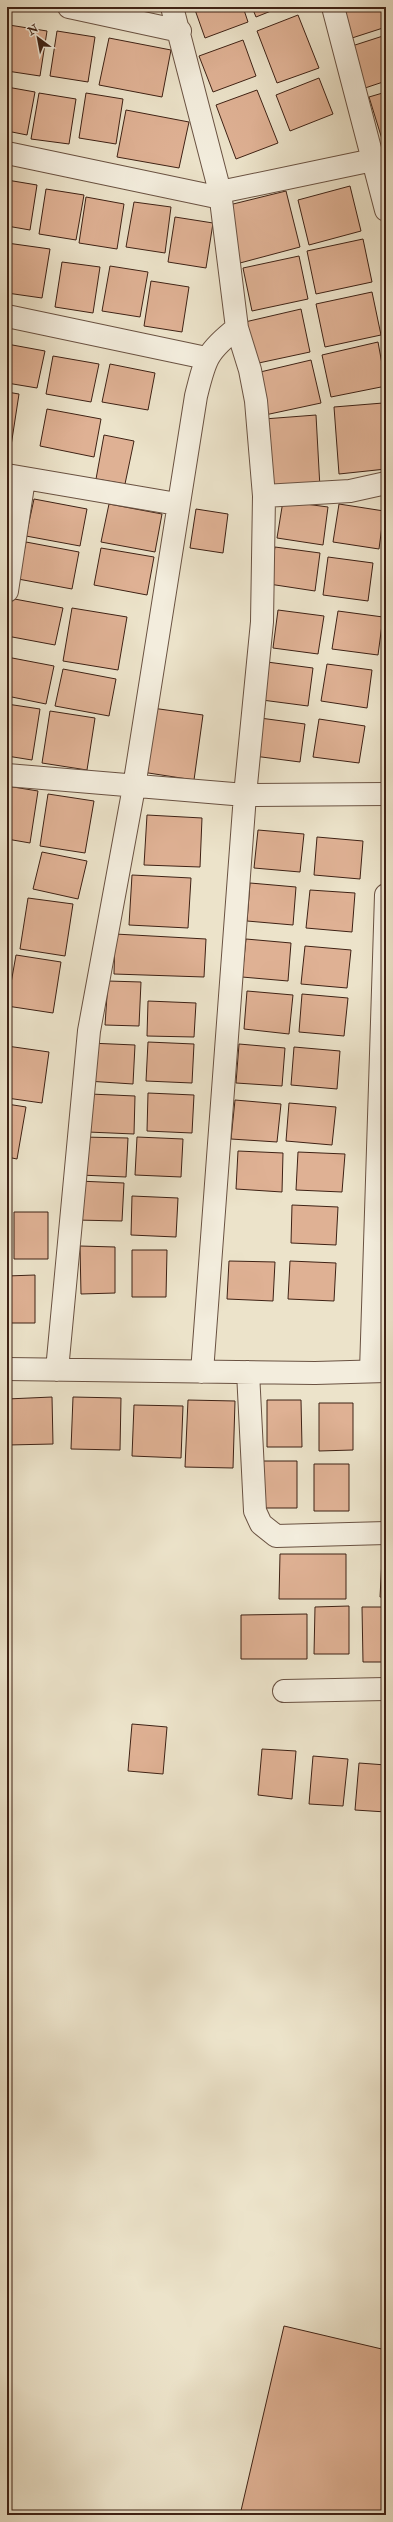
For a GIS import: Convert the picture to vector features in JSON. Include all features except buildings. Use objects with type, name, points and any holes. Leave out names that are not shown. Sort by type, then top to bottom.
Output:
[{"type":"street","points":[[69,7],[180,31]]},
{"type":"street","points":[[172,7],[180,31],[221,195],[237,328],[250,370],[256,401],[264,496],[262,622],[245,795],[202,1372]]},
{"type":"street","points":[[333,7],[386,210]]},
{"type":"street","points":[[7,153],[221,195],[373,160]]},
{"type":"street","points":[[7,316],[206,358]]},
{"type":"street","points":[[57,1370],[89,1031],[134,786],[177,504],[196,396],[206,358],[217,343],[237,328]]},
{"type":"street","points":[[7,591],[16,477],[177,504]]},
{"type":"street","points":[[264,496],[350,491],[386,483]]},
{"type":"street","points":[[7,775],[245,795],[386,794]]},
{"type":"street","points":[[7,1369],[202,1372],[379,1371],[386,895]]},
{"type":"street","points":[[248,1372],[255,1511],[261,1524],[276,1536],[386,1533]]},
{"type":"street","points":[[284,1691],[386,1690]]}]
